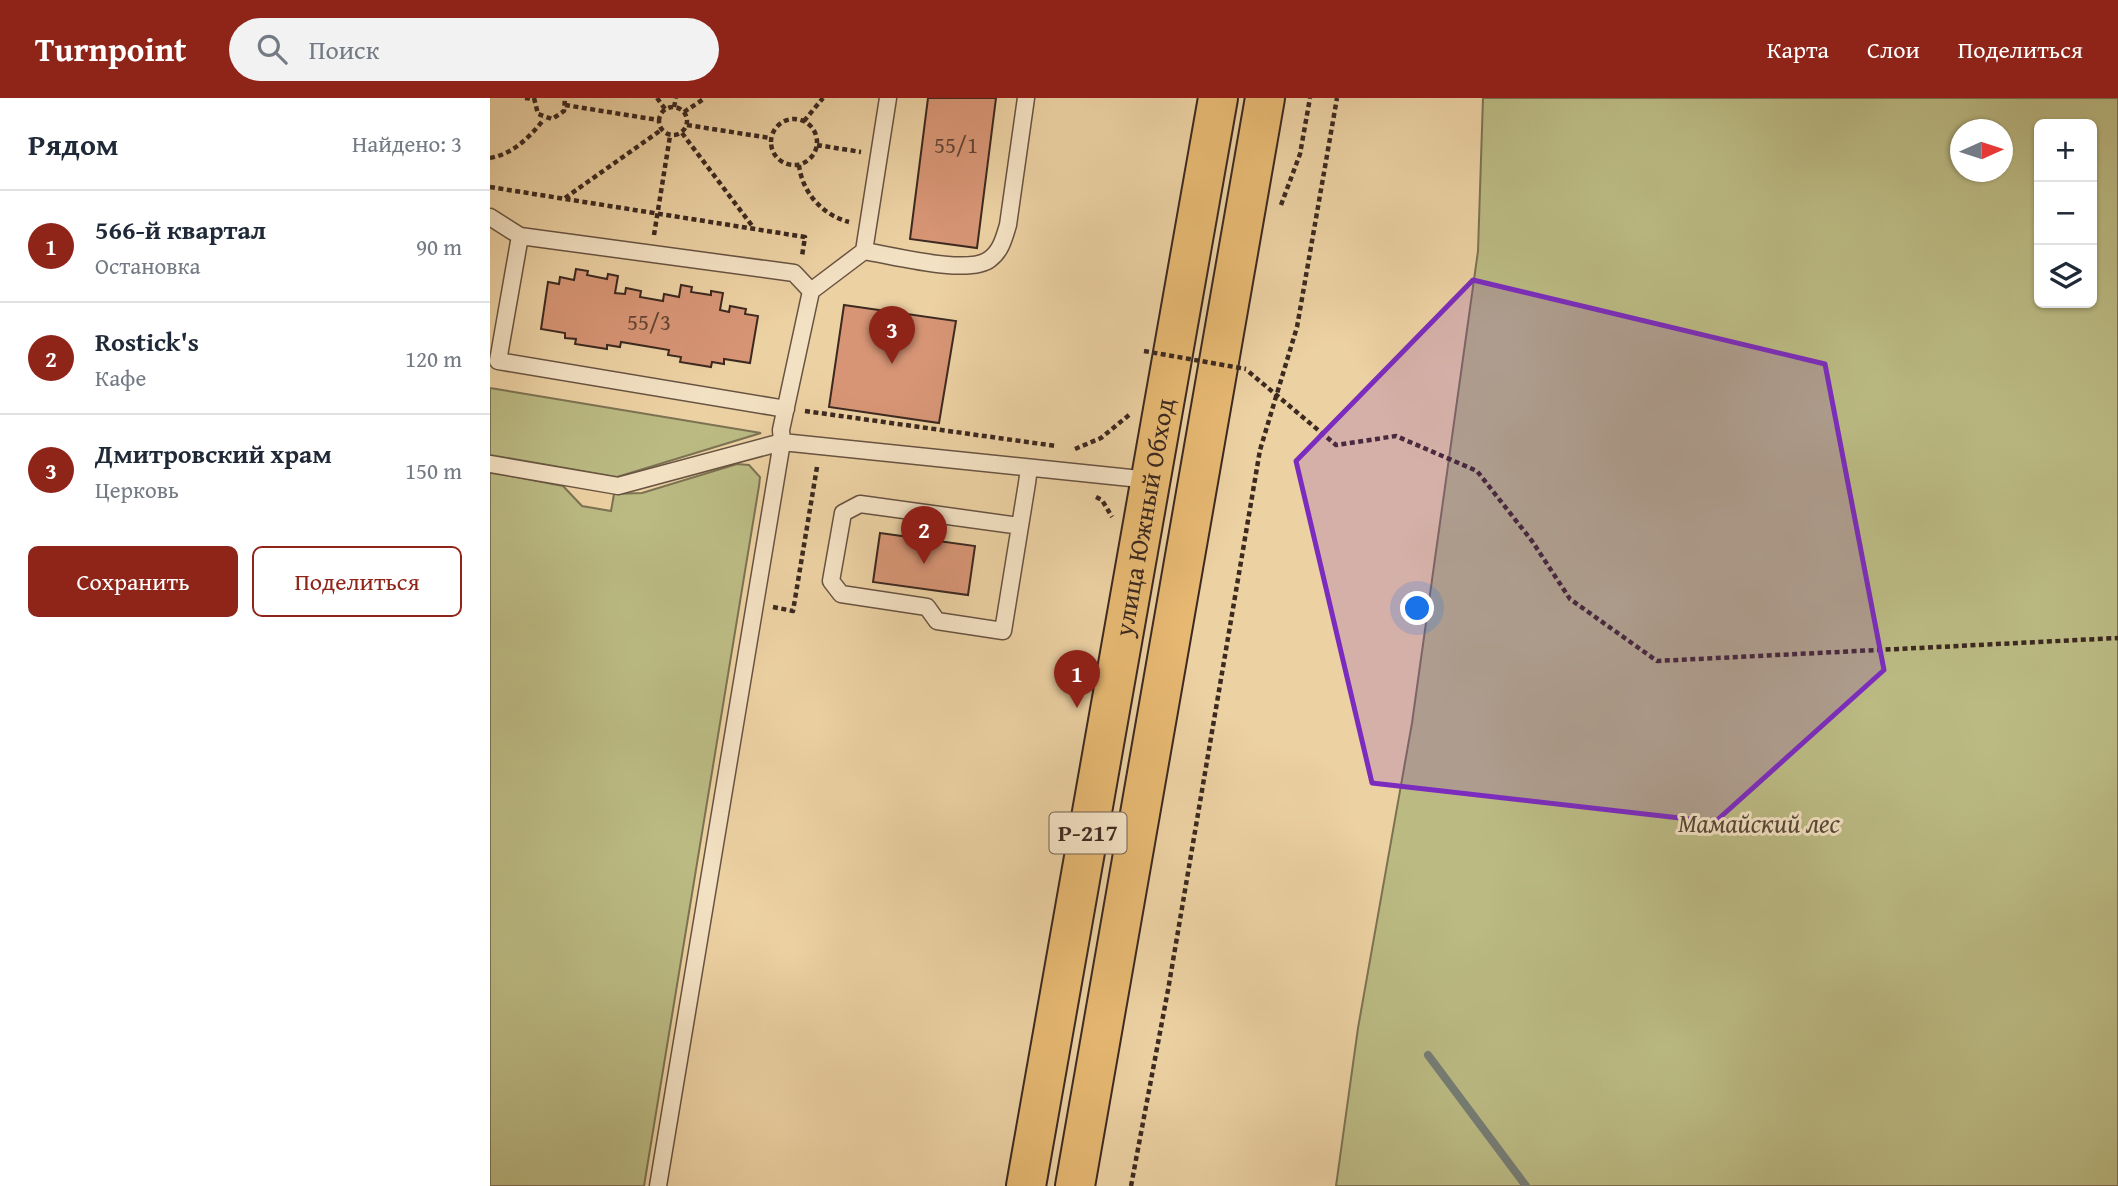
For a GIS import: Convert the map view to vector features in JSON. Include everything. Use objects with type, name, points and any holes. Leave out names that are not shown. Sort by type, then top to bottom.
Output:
[{"type":"main road","name":"улица Южный Обход","points":[[1026,1186],[1218,98]]},
{"type":"main road","name":"улица Южный Обход","points":[[1075,1186],[1265,98]]},
{"type":"lane","points":[[864,251],[871,153],[888,98]]},
{"type":"lane","points":[[658,1186],[786,409],[811,291],[864,251],[966,267],[989,261],[1003,244],[1008,225],[1026,98]]},
{"type":"lane","points":[[490,217],[520,236],[793,273],[811,291]]},
{"type":"lane","points":[[520,236],[498,361],[786,409]]},
{"type":"lane","points":[[490,464],[618,486],[782,442],[1150,480]]},
{"type":"lane","points":[[1020,526],[860,504],[843,513],[831,581],[842,594],[927,607],[937,621],[1003,631],[1020,526],[1029,467]]},
{"type":"path","points":[[525,98],[534,99],[537,114],[544,119],[559,117],[565,105],[565,98]]},
{"type":"path","points":[[657,98],[665,109]]},
{"type":"path","points":[[674,107],[676,98]]},
{"type":"path","points":[[684,112],[705,98]]},
{"type":"path","points":[[804,121],[823,98]]},
{"type":"path","points":[[1279,212],[1300,153],[1310,98]]},
{"type":"path","points":[[1131,1186],[1171,977],[1260,450],[1297,327],[1336,98]]},
{"type":"path","points":[[565,105],[658,120]]},
{"type":"path","points":[[674,107],[684,112],[687,125],[682,133],[670,136],[661,130],[658,120],[665,109],[674,107]]},
{"type":"path","points":[[796,118],[804,121],[815,131],[817,145],[814,154],[799,165],[789,165],[775,156],[771,138],[779,123],[796,118]]},
{"type":"path","points":[[490,158],[517,146],[532,134],[544,119]]},
{"type":"path","points":[[687,125],[771,138]]},
{"type":"path","points":[[565,198],[661,130]]},
{"type":"path","points":[[682,133],[754,229]]},
{"type":"path","points":[[651,254],[670,136]]},
{"type":"path","points":[[864,139],[871,153]]},
{"type":"path","points":[[817,145],[871,153]]},
{"type":"path","points":[[860,164],[871,153]]},
{"type":"path","points":[[799,165],[800,178],[813,199],[826,213],[849,222]]},
{"type":"path","points":[[490,187],[805,237],[802,260],[804,264]]},
{"type":"path","points":[[848,229],[851,210]]},
{"type":"path","points":[[1144,351],[1245,369],[1336,445],[1396,436],[1477,471],[1532,541],[1570,599],[1657,662],[2118,638]]},
{"type":"path","points":[[786,409],[1078,450],[1101,438],[1134,410]]},
{"type":"path","points":[[769,606],[793,611],[818,461]]},
{"type":"path","points":[[1087,492],[1102,500],[1112,516],[1113,528]]},
{"type":"highlighted area","points":[[1473,280],[1825,364],[1884,670],[1715,822],[1372,783],[1296,461]]},
{"type":"green space","name":"Мамайский лес","points":[[1483,98],[2118,98],[2118,1186],[1336,1186],[1358,1028],[1412,723],[1478,251]]},
{"type":"green space","points":[[490,388],[761,433],[617,477],[490,455]]},
{"type":"green space","points":[[737,464],[749,465],[760,477],[759,486],[644,1186],[490,1186],[490,472],[563,486],[582,506],[611,511],[614,494],[642,493]]},
{"type":"building","points":[[928,98],[996,98],[977,248],[910,239]]},
{"type":"building","points":[[576,269],[588,271],[587,275],[607,279],[608,274],[618,276],[615,293],[625,294],[626,288],[641,291],[640,297],[663,301],[664,294],[679,297],[681,285],[692,287],[691,292],[711,295],[711,291],[723,293],[720,310],[729,312],[730,306],[746,309],[745,314],[758,316],[750,363],[724,359],[724,364],[712,362],[711,367],[680,362],[681,357],[668,355],[669,350],[621,342],[620,347],[607,345],[607,349],[575,344],[576,339],[565,338],[565,333],[541,329],[548,282],[559,284],[560,277],[574,280]]},
{"type":"building","points":[[844,305],[956,321],[939,423],[829,407]]},
{"type":"building","points":[[880,533],[975,546],[968,595],[873,582]]},
{"type":"waterway","points":[[1428,1055],[1526,1186]]},
{"type":"place","name":"Дмитровский храм","points":[[892,364]]},
{"type":"place","name":"Rostick's","points":[[924,564]]},
{"type":"place","name":"566-й квартал","points":[[1077,708]]}]
